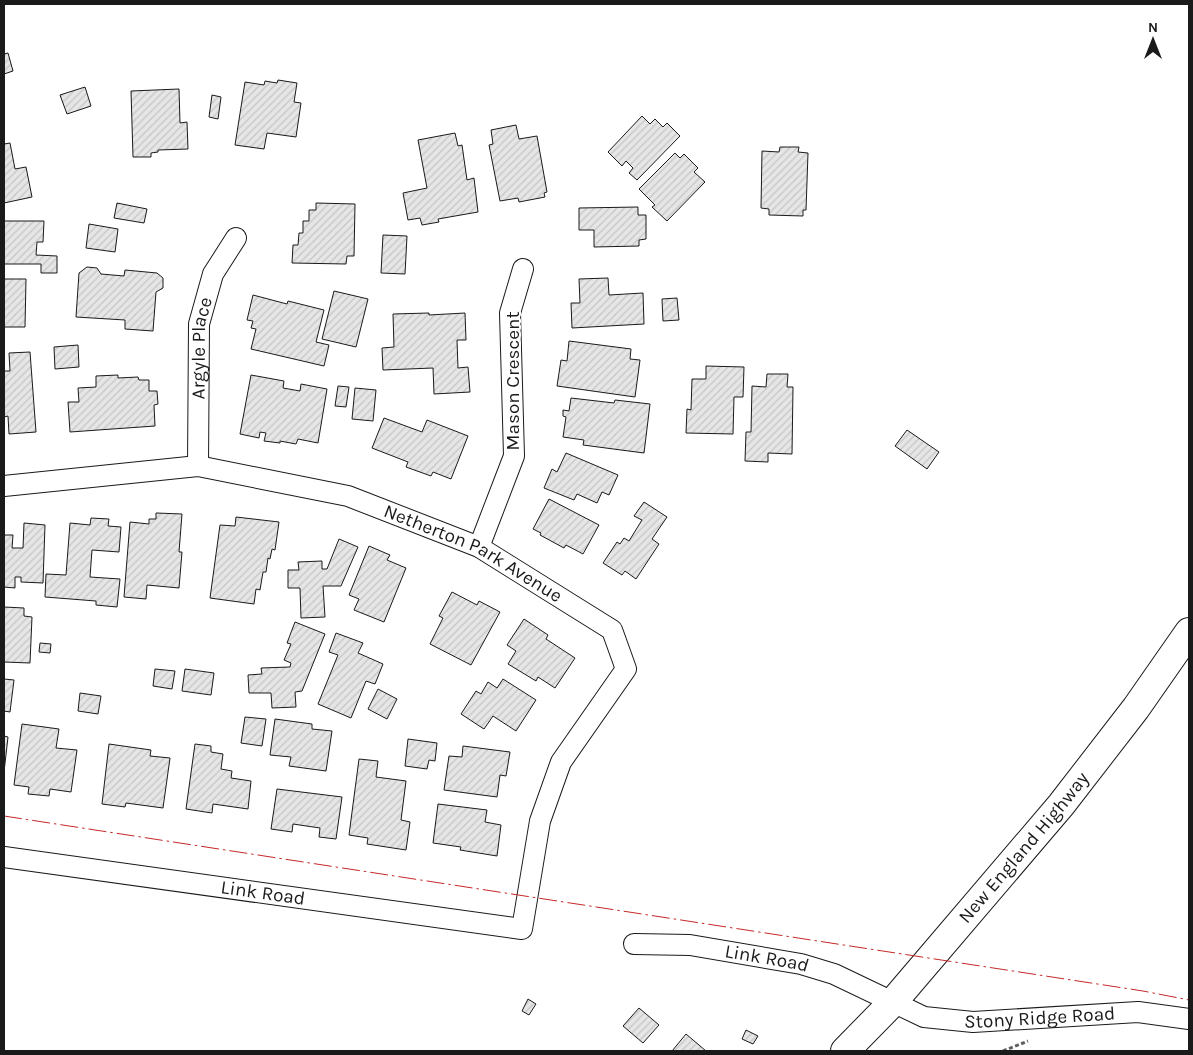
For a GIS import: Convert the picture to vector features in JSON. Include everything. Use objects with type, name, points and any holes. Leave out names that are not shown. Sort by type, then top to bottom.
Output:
[{"type":"highway","name":"New England Highway","points":[[845,1051],[893,1002],[1061,805],[1136,708],[1189,632]]},
{"type":"street","name":"Argyle Place","points":[[198,466],[200,324],[213,274],[236,238]]},
{"type":"street","name":"Mason Crescent","points":[[479,547],[514,456],[510,313],[523,269]]},
{"type":"street","name":"Netherton Park Avenue","points":[[4,486],[198,466],[348,496],[479,547],[612,630],[626,669],[561,762],[540,821],[522,929]]},
{"type":"street","name":"Link Road","points":[[4,857],[522,929]]},
{"type":"street","name":"Link Road","points":[[634,944],[690,945],[801,964],[834,974],[893,1002]]},
{"type":"street","name":"Stony Ridge Road","points":[[893,1002],[924,1017],[973,1022],[1138,1012],[1189,1019]]},
{"type":"building","points":[[8,53],[13,71],[4,74],[4,54]]},
{"type":"building","points":[[278,80],[297,83],[294,102],[301,103],[296,137],[267,133],[264,149],[235,145],[245,82],[264,85],[265,81],[277,83]]},
{"type":"building","points":[[85,87],[91,106],[67,114],[60,95]]},
{"type":"building","points":[[179,89],[180,123],[187,122],[188,149],[158,150],[158,152],[151,153],[151,157],[133,157],[131,91]]},
{"type":"building","points":[[212,95],[221,97],[218,119],[209,117]]},
{"type":"building","points":[[642,116],[650,124],[655,119],[663,127],[667,123],[680,136],[637,180],[629,173],[633,168],[626,161],[622,166],[608,152]]},
{"type":"building","points":[[516,125],[519,139],[537,136],[547,192],[544,193],[545,197],[519,202],[518,198],[500,201],[489,145],[493,144],[491,130]]},
{"type":"building","points":[[455,133],[458,146],[462,145],[467,180],[474,178],[478,212],[438,219],[439,222],[422,225],[420,218],[408,220],[403,193],[427,188],[418,140]]},
{"type":"building","points":[[10,143],[15,169],[26,167],[32,197],[4,203],[4,144]]},
{"type":"building","points":[[780,147],[799,147],[798,152],[808,153],[806,210],[803,210],[803,216],[769,215],[769,209],[761,208],[762,151],[779,152]]},
{"type":"building","points":[[675,153],[680,158],[684,154],[698,168],[694,172],[705,182],[667,221],[652,207],[655,205],[639,189]]},
{"type":"building","points":[[117,203],[147,209],[144,223],[114,218]]},
{"type":"building","points":[[316,203],[355,204],[354,256],[347,256],[346,264],[292,263],[293,245],[298,245],[299,233],[303,233],[303,221],[309,221],[309,210],[316,210]]},
{"type":"building","points":[[638,207],[638,215],[646,215],[646,239],[639,240],[639,246],[594,247],[594,230],[579,230],[579,208]]},
{"type":"building","points":[[4,221],[44,221],[43,242],[37,242],[36,255],[57,256],[57,273],[41,273],[41,264],[4,264]]},
{"type":"building","points":[[89,224],[118,229],[115,252],[86,248]]},
{"type":"building","points":[[383,235],[407,236],[405,274],[381,273]]},
{"type":"building","points":[[87,267],[97,268],[101,274],[124,276],[125,270],[157,273],[163,278],[163,288],[156,292],[153,331],[125,329],[125,320],[76,317],[79,273]]},
{"type":"building","points":[[608,278],[609,295],[643,293],[644,324],[572,328],[571,303],[580,303],[579,279]]},
{"type":"building","points":[[4,279],[26,279],[25,327],[4,327]]},
{"type":"building","points":[[334,291],[368,299],[356,347],[322,339]]},
{"type":"building","points":[[253,295],[287,304],[288,301],[324,310],[316,342],[329,345],[324,366],[251,349],[256,329],[251,328],[253,321],[247,320]]},
{"type":"building","points":[[677,298],[679,320],[663,321],[662,299]]},
{"type":"building","points":[[429,313],[429,315],[465,313],[466,340],[457,340],[458,368],[468,367],[470,392],[434,394],[433,368],[383,370],[382,348],[394,347],[393,314]]},
{"type":"building","points":[[569,341],[631,349],[630,359],[640,360],[635,397],[557,386],[561,360],[567,361]]},
{"type":"building","points":[[78,345],[79,367],[55,369],[54,347]]},
{"type":"building","points":[[30,352],[36,432],[9,434],[8,416],[4,417],[4,371],[10,371],[9,353]]},
{"type":"building","points":[[706,366],[744,367],[743,397],[734,397],[733,434],[686,433],[687,409],[691,410],[692,379],[706,379]]},
{"type":"building","points":[[767,374],[788,374],[787,387],[793,387],[792,454],[768,453],[768,462],[745,461],[746,432],[751,432],[752,386],[766,387]]},
{"type":"building","points":[[118,375],[118,378],[138,377],[139,380],[149,380],[149,391],[157,391],[158,404],[154,405],[155,426],[70,432],[68,402],[79,402],[78,388],[96,387],[96,376]]},
{"type":"building","points":[[251,375],[284,381],[283,388],[300,391],[301,384],[327,389],[318,443],[298,439],[296,444],[280,441],[280,443],[264,441],[266,433],[260,432],[259,438],[240,434]]},
{"type":"building","points":[[338,386],[349,387],[346,407],[335,406]]},
{"type":"building","points":[[355,388],[376,390],[373,421],[352,419]]},
{"type":"building","points":[[571,398],[614,403],[615,400],[650,404],[644,453],[583,445],[584,440],[563,437],[566,417],[563,416],[563,410],[569,411]]},
{"type":"building","points":[[384,418],[422,432],[427,420],[468,436],[451,479],[433,472],[431,476],[406,467],[408,462],[372,448]]},
{"type":"building","points":[[907,430],[939,452],[927,469],[895,446]]},
{"type":"building","points":[[566,453],[618,475],[609,495],[602,492],[597,503],[577,494],[574,500],[544,488],[552,469],[557,472]]},
{"type":"building","points":[[549,499],[599,525],[583,554],[566,545],[564,548],[533,529]]},
{"type":"building","points":[[644,502],[667,517],[652,539],[659,544],[636,579],[625,571],[622,575],[603,563],[617,542],[620,544],[624,538],[629,541],[642,520],[634,516]]},
{"type":"building","points":[[156,513],[182,514],[179,552],[182,552],[179,588],[147,585],[146,599],[124,597],[130,522],[149,524],[149,519],[156,519]]},
{"type":"building","points":[[236,517],[279,522],[275,550],[272,549],[270,559],[268,558],[260,590],[256,589],[254,604],[210,598],[220,525],[235,526]]},
{"type":"building","points":[[91,518],[109,519],[108,526],[121,527],[119,552],[92,550],[90,577],[120,579],[117,607],[96,605],[96,601],[45,597],[46,574],[66,575],[70,523],[90,525]]},
{"type":"building","points":[[24,523],[45,525],[43,583],[21,582],[21,577],[15,577],[15,588],[4,587],[4,535],[13,535],[12,548],[23,548]]},
{"type":"building","points":[[339,539],[358,547],[341,586],[323,586],[325,617],[301,618],[300,588],[288,588],[288,570],[299,570],[298,562],[322,561],[322,569],[327,569]]},
{"type":"building","points":[[369,546],[390,555],[387,560],[406,568],[384,622],[354,610],[359,599],[349,595]]},
{"type":"building","points":[[452,592],[477,605],[479,601],[500,612],[471,665],[430,644],[443,618],[439,616]]},
{"type":"building","points":[[4,607],[24,608],[24,616],[32,617],[30,663],[4,662]]},
{"type":"building","points":[[524,619],[548,635],[546,639],[575,658],[555,688],[538,677],[536,681],[508,664],[516,651],[507,645]]},
{"type":"building","points":[[295,622],[325,634],[302,691],[295,692],[296,707],[272,708],[271,693],[249,693],[248,675],[262,674],[261,668],[290,667],[291,663],[284,660],[291,644],[287,643]]},
{"type":"building","points":[[336,633],[363,643],[358,653],[383,664],[375,684],[366,681],[351,718],[318,704],[338,655],[329,652]]},
{"type":"building","points":[[40,643],[51,644],[50,653],[39,652]]},
{"type":"building","points":[[155,669],[175,671],[172,689],[153,686]]},
{"type":"building","points":[[185,669],[214,673],[211,695],[182,691]]},
{"type":"building","points":[[4,679],[14,680],[10,712],[4,711]]},
{"type":"building","points":[[503,679],[536,700],[516,731],[493,716],[484,729],[461,714],[476,691],[481,694],[488,682],[497,688]]},
{"type":"building","points":[[378,689],[397,699],[387,719],[368,709]]},
{"type":"building","points":[[80,693],[101,696],[98,714],[78,711]]},
{"type":"building","points":[[245,717],[266,719],[262,746],[241,743]]},
{"type":"building","points":[[275,719],[312,724],[312,729],[332,731],[326,771],[289,766],[291,757],[270,755]]},
{"type":"building","points":[[22,724],[59,729],[56,748],[77,750],[71,792],[50,789],[49,796],[28,794],[29,787],[14,785]]},
{"type":"building","points":[[4,736],[8,737],[4,772]]},
{"type":"building","points":[[408,739],[437,743],[435,761],[429,760],[427,769],[405,766]]},
{"type":"building","points":[[109,744],[151,750],[150,756],[170,758],[163,808],[126,803],[125,807],[102,804]]},
{"type":"building","points":[[195,744],[211,746],[211,752],[223,754],[221,769],[232,771],[231,778],[251,781],[248,809],[213,804],[212,813],[186,809]]},
{"type":"building","points":[[463,746],[510,752],[506,776],[500,775],[497,797],[444,790],[449,756],[462,757]]},
{"type":"building","points":[[359,759],[378,761],[376,777],[406,781],[401,820],[410,822],[406,850],[367,844],[368,838],[349,835]]},
{"type":"building","points":[[277,789],[342,797],[336,839],[319,837],[320,828],[293,824],[292,832],[271,829]]},
{"type":"building","points":[[438,804],[487,810],[485,822],[501,825],[497,856],[460,850],[461,847],[433,843]]},
{"type":"building","points":[[528,999],[536,1004],[529,1015],[522,1011]]},
{"type":"building","points":[[639,1008],[659,1025],[643,1043],[623,1026]]},
{"type":"building","points":[[746,1030],[758,1036],[753,1044],[742,1039]]},
{"type":"building","points":[[686,1034],[706,1051],[672,1051]]},
{"type":"power","points":[[4,816],[1143,991],[1189,1000]]}]
